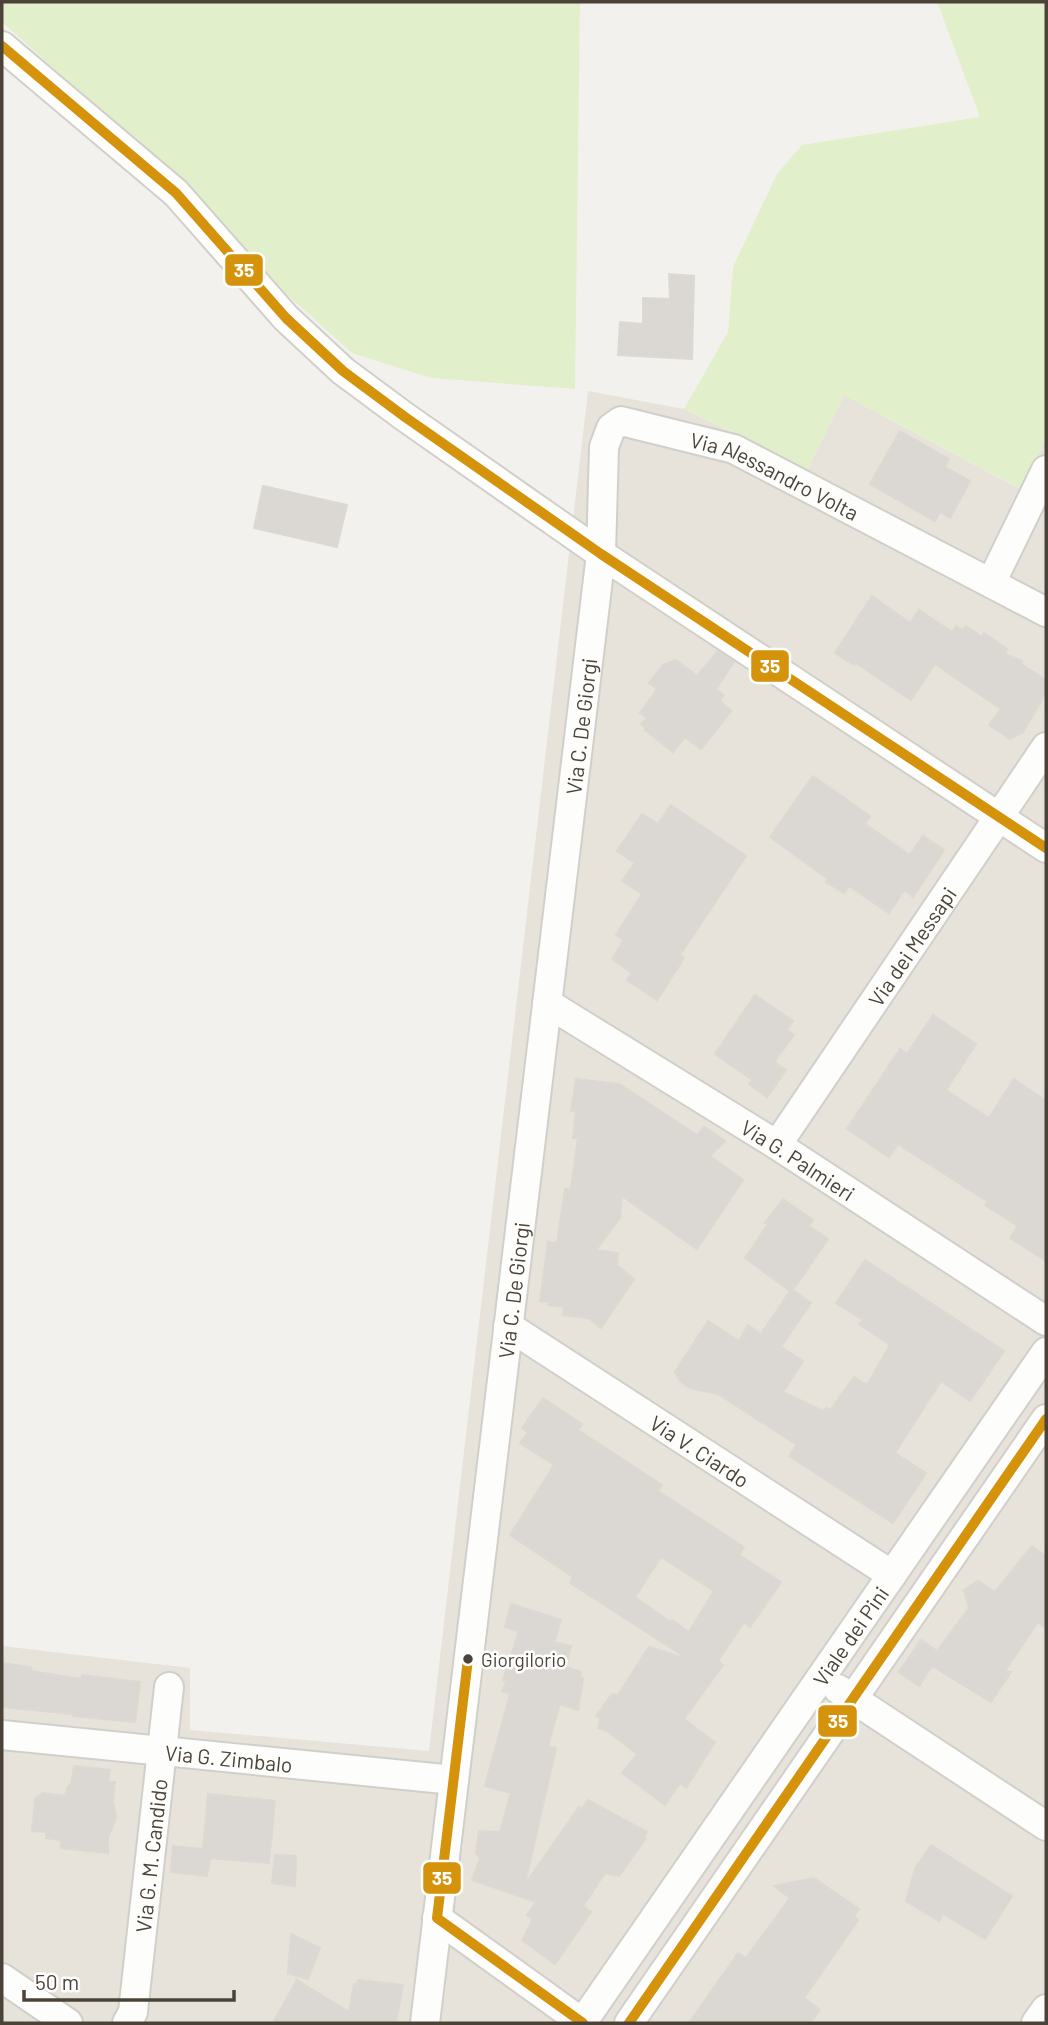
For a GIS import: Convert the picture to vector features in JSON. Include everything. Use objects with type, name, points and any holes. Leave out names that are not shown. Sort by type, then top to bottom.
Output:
[{"type":"street","points":[[2,46],[176,193],[286,318],[343,371],[601,554],[1046,848]]},
{"type":"street","name":"Via Alessandro Volta","points":[[601,554],[604,447],[611,428],[621,421],[734,449],[1046,612]]},
{"type":"street","points":[[991,583],[1046,470]]},
{"type":"street","name":"Via C. De Giorgi","points":[[425,2023],[601,554]]},
{"type":"street","name":"Via dei Messapi","points":[[777,1145],[1046,747]]},
{"type":"street","name":"Via G. Palmieri","points":[[547,1003],[777,1145],[1046,1321]]},
{"type":"street","name":"Via V. Ciardo","points":[[508,1326],[892,1575]]},
{"type":"street","name":"Viale dei Pini","points":[[582,2023],[1046,1352]]},
{"type":"street","name":"Viale dei Pini","points":[[629,2023],[1046,1419]]},
{"type":"street","points":[[821,1677],[1046,1826]]},
{"type":"street","name":"Via G. M. Candido","points":[[127,2023],[134,2012],[169,1687]]},
{"type":"street","name":"Via G. Zimbalo","points":[[2,1734],[454,1780]]},
{"type":"street","points":[[437,1918],[582,2023]]},
{"type":"street","points":[[2,1978],[68,2023]]},
{"type":"street","points":[[1036,2023],[1046,2009]]},
{"type":"shaded area","points":[[588,391],[684,409],[808,469],[844,395],[1020,489],[1046,438],[1046,2023],[2,2023],[2,1646],[190,1668],[190,1730],[429,1751]]},
{"type":"green space","points":[[2,2],[580,2],[575,389],[431,378],[352,353],[283,291],[210,208],[2,22]]},
{"type":"green space","points":[[937,2],[1046,2],[1046,438],[1021,489],[844,395],[808,469],[684,409],[728,332],[733,267],[777,174],[802,145],[980,117]]},
{"type":"building","points":[[669,274],[694,276],[692,359],[618,355],[620,322],[643,324],[643,298],[670,299]]},
{"type":"building","points":[[900,431],[949,459],[945,467],[970,481],[950,518],[940,512],[935,521],[870,484]]},
{"type":"building","points":[[263,486],[347,505],[337,547],[254,528]]},
{"type":"building","points":[[872,596],[910,623],[919,610],[952,632],[956,626],[963,630],[966,626],[982,637],[984,633],[1007,649],[1005,654],[1022,661],[1021,664],[1046,680],[1046,693],[1023,732],[1010,739],[989,725],[1001,709],[935,664],[911,700],[856,663],[854,665],[835,653]]},
{"type":"building","points":[[718,651],[734,662],[716,689],[723,695],[720,701],[731,711],[701,749],[685,737],[673,752],[641,724],[647,718],[640,713],[657,689],[649,683],[663,665],[676,660],[697,676]]},
{"type":"building","points":[[813,776],[870,816],[865,824],[910,855],[923,836],[944,850],[913,897],[904,890],[889,913],[849,886],[844,893],[826,882],[828,879],[770,837]]},
{"type":"building","points":[[671,805],[746,856],[680,955],[684,958],[657,1000],[627,980],[632,973],[612,959],[624,940],[616,935],[642,894],[622,881],[635,863],[617,851],[642,814],[658,824]]},
{"type":"building","points":[[755,995],[793,1021],[787,1030],[794,1035],[774,1062],[786,1070],[767,1097],[749,1084],[752,1080],[715,1054]]},
{"type":"building","points":[[933,1015],[976,1044],[946,1090],[989,1118],[1014,1079],[1046,1101],[1046,1261],[1010,1238],[1018,1226],[985,1205],[988,1202],[898,1144],[889,1157],[847,1129],[900,1049],[907,1054]]},
{"type":"building","points":[[576,1079],[619,1084],[697,1135],[704,1127],[725,1141],[710,1156],[743,1180],[697,1249],[622,1196],[620,1218],[596,1250],[618,1253],[617,1265],[634,1279],[601,1328],[589,1318],[563,1315],[564,1307],[540,1301],[548,1242],[557,1243],[565,1189],[571,1189],[578,1138],[573,1138],[576,1111],[571,1111]]},
{"type":"building","points":[[783,1199],[813,1220],[809,1226],[828,1239],[793,1290],[811,1303],[781,1347],[803,1361],[783,1392],[823,1411],[826,1408],[830,1410],[854,1377],[867,1385],[890,1345],[859,1324],[863,1320],[836,1303],[865,1260],[1004,1351],[970,1401],[941,1381],[895,1453],[926,1473],[893,1523],[789,1456],[797,1445],[718,1394],[690,1388],[680,1381],[675,1372],[708,1321],[739,1341],[748,1325],[761,1334],[790,1291],[745,1258],[768,1224],[765,1223]]},
{"type":"building","points":[[543,1398],[582,1424],[578,1430],[662,1485],[658,1491],[744,1547],[739,1555],[781,1582],[750,1627],[744,1622],[718,1661],[723,1665],[684,1719],[715,1742],[686,1788],[680,1783],[665,1805],[622,1773],[637,1754],[607,1731],[598,1728],[601,1718],[596,1716],[612,1694],[618,1695],[649,1647],[681,1657],[682,1655],[570,1583],[573,1577],[510,1535],[554,1465],[520,1443],[528,1433],[522,1428]],"holes":[[[661,1557],[714,1591],[689,1632],[635,1597]]]},
{"type":"building","points":[[1032,1546],[1046,1557],[1046,1628],[1038,1622],[1005,1671],[1011,1672],[991,1702],[932,1666],[919,1686],[899,1672],[921,1640],[937,1651],[969,1608],[964,1590],[978,1581],[995,1592]]},
{"type":"building","points":[[511,1604],[561,1620],[554,1642],[571,1646],[566,1667],[581,1672],[580,1677],[583,1678],[578,1710],[560,1704],[548,1746],[556,1748],[525,1884],[579,1807],[582,1809],[588,1800],[647,1832],[644,1837],[646,1838],[619,1876],[605,1873],[583,1906],[591,1912],[555,1964],[522,1940],[533,1919],[527,1915],[536,1902],[472,1880],[480,1858],[476,1853],[479,1831],[500,1832],[511,1793],[485,1786],[510,1694],[502,1691],[507,1681],[503,1680],[519,1631],[505,1627]]},
{"type":"building","points":[[2,1663],[81,1679],[82,1675],[140,1682],[135,1722],[2,1707]]},
{"type":"building","points":[[74,1766],[110,1770],[108,1782],[115,1782],[113,1801],[116,1817],[108,1838],[108,1853],[61,1848],[61,1840],[46,1838],[46,1832],[32,1831],[35,1798],[43,1793],[65,1796],[68,1786],[71,1785]]},
{"type":"building","points":[[208,1794],[275,1801],[269,1863],[210,1858],[207,1876],[171,1872],[173,1846],[203,1849]]},
{"type":"building","points":[[931,1845],[1012,1896],[985,1939],[943,1914],[939,1921],[906,1901],[915,1869]]},
{"type":"building","points":[[275,1855],[296,1856],[295,1886],[272,1883]]},
{"type":"building","points":[[814,1878],[859,1909],[854,1916],[858,1920],[804,1998],[820,2010],[810,2023],[689,2023],[738,1953],[746,1958],[790,1898],[774,1886]]},
{"type":"building","points":[[291,1934],[320,1948],[308,1979],[288,1973]]},
{"type":"building","points":[[297,1980],[349,2012],[354,1984],[357,1985],[358,1980],[403,1985],[396,2023],[273,2023]]},
{"type":"transit line","name":"35","points":[[2,46],[176,193],[286,318],[343,371],[601,554],[1046,848]]},
{"type":"transit line","name":"35","points":[[629,2023],[1046,1419]]},
{"type":"transit line","name":"35","points":[[468,1659],[437,1918],[583,2023]]},
{"type":"place","name":"Giorgilorio","points":[[468,1659]]}]
